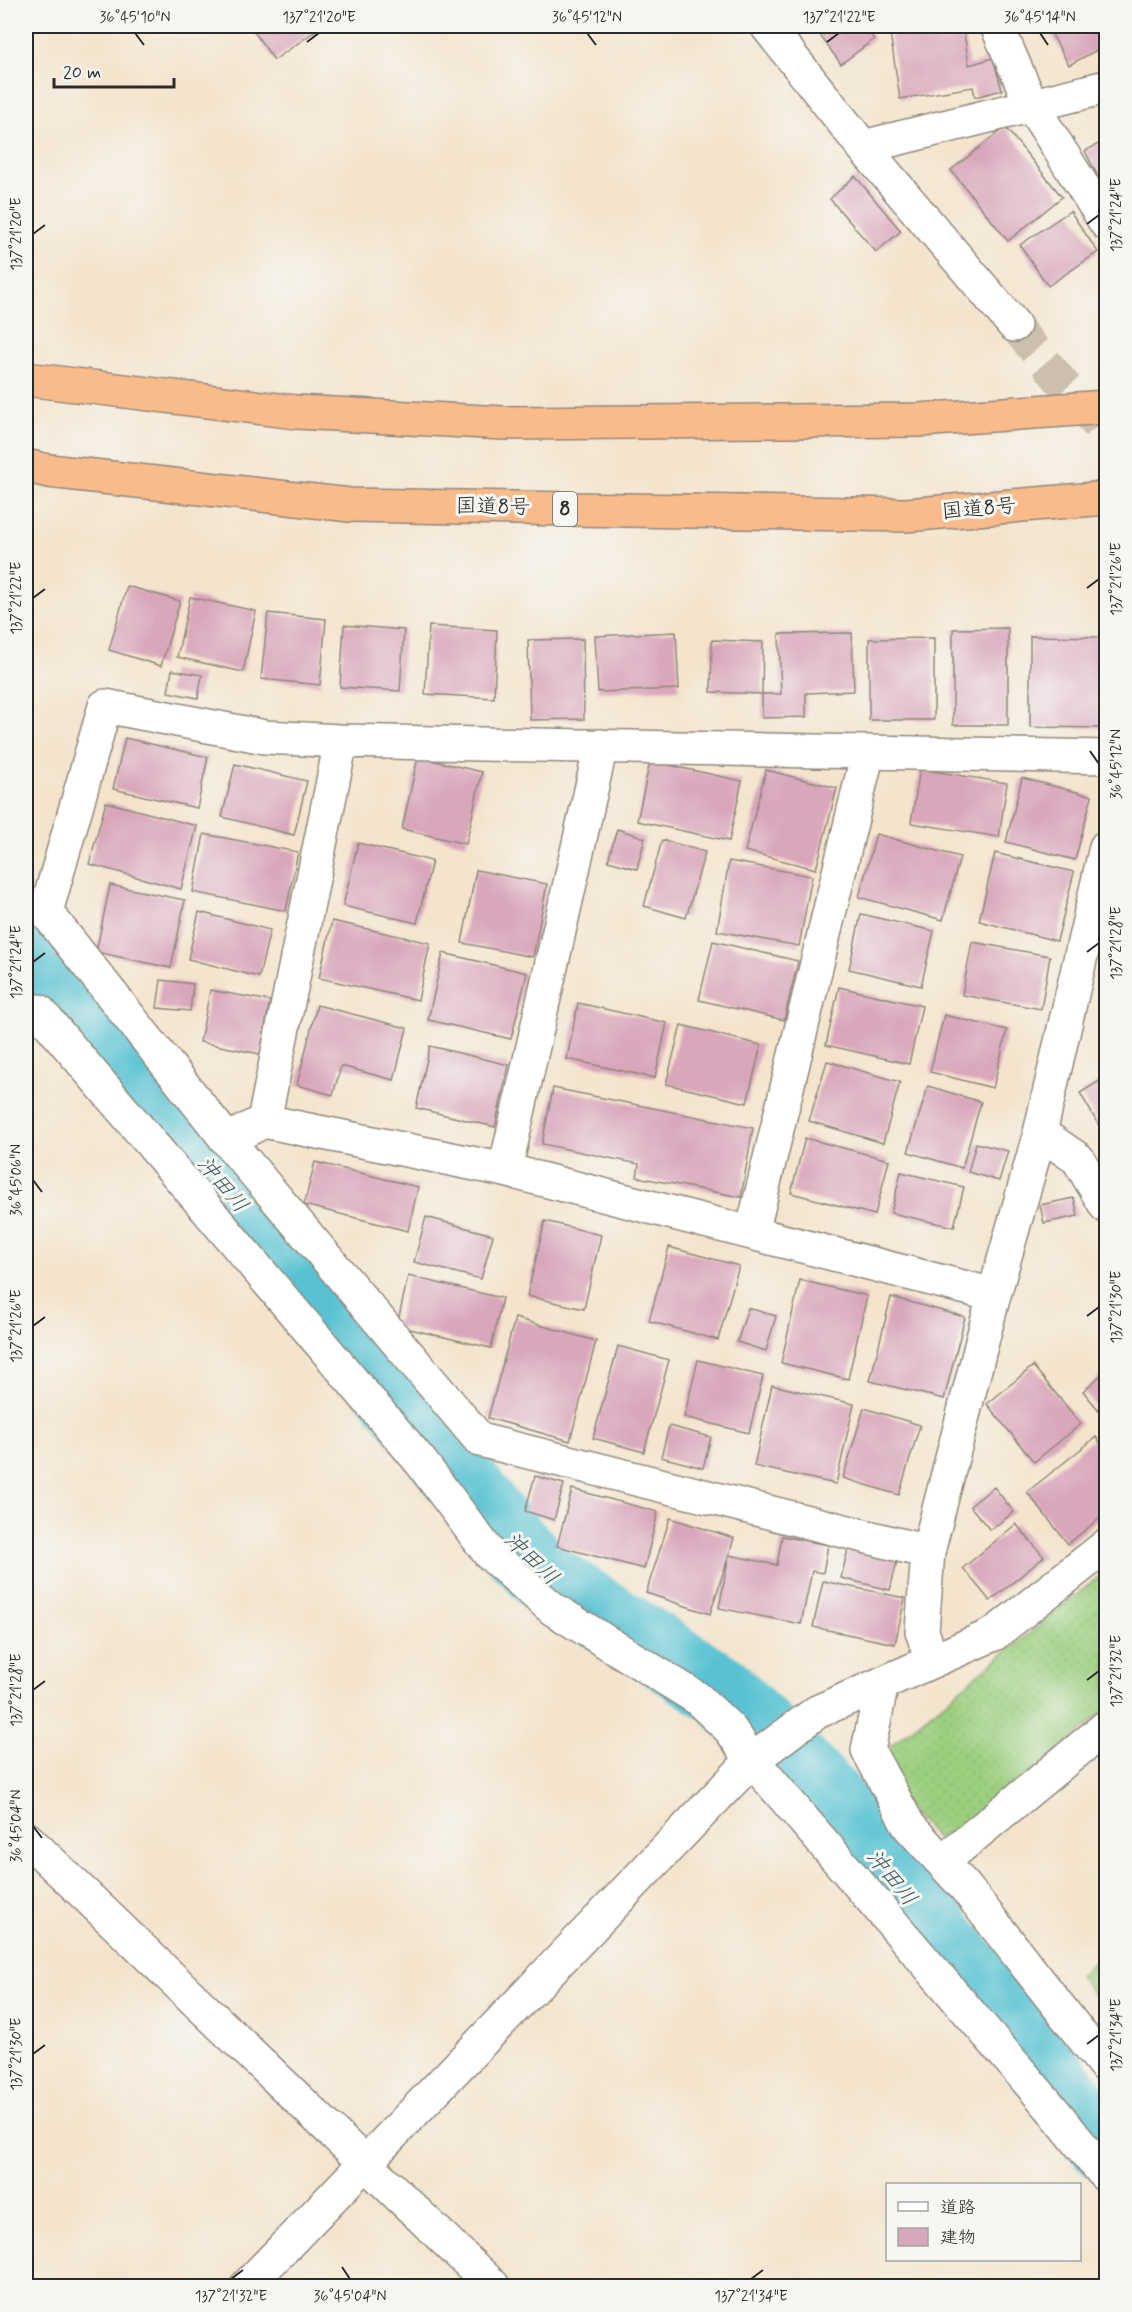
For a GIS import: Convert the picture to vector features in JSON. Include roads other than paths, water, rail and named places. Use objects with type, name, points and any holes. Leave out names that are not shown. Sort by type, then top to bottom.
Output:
[{"type":"highway","points":[[26,379],[296,412],[504,423],[919,420],[1107,407]]},
{"type":"highway","name":"国道8号","points":[[26,466],[49,471],[350,505],[906,515],[1107,498]]},
{"type":"street","points":[[768,26],[863,147],[1014,325]]},
{"type":"street","points":[[997,26],[1032,106],[1107,223]]},
{"type":"street","points":[[863,147],[1107,87]]},
{"type":"street","points":[[928,1552],[480,1440],[227,1140],[46,912],[105,706],[265,737],[341,741],[1107,757]]},
{"type":"street","points":[[264,1120],[341,741]]},
{"type":"street","points":[[505,1170],[601,746]]},
{"type":"street","points":[[752,1233],[868,752]]},
{"type":"street","points":[[932,1661],[922,1631],[928,1552],[994,1296],[1040,1133],[1107,847]]},
{"type":"street","points":[[30,1008],[421,1462],[489,1553],[553,1609],[696,1698],[730,1729],[752,1760],[1107,2176]]},
{"type":"street","points":[[227,1140],[264,1120],[505,1170],[994,1296]]},
{"type":"street","points":[[1040,1133],[1078,1159],[1107,1206]]},
{"type":"street","points":[[247,2286],[752,1760],[817,1712],[994,1634],[1107,1546]]},
{"type":"street","points":[[882,1684],[868,1750],[909,1826],[966,1887],[1107,2067]]},
{"type":"street","points":[[942,1862],[1107,1727]]},
{"type":"street","points":[[26,1838],[493,2286]]},
{"type":"waterway","name":"沖田川","points":[[26,947],[403,1404],[495,1524],[546,1579],[721,1690],[824,1794],[963,1964],[1106,2146]]},
{"type":"tunnel","points":[[1014,325],[1106,435]]}]
